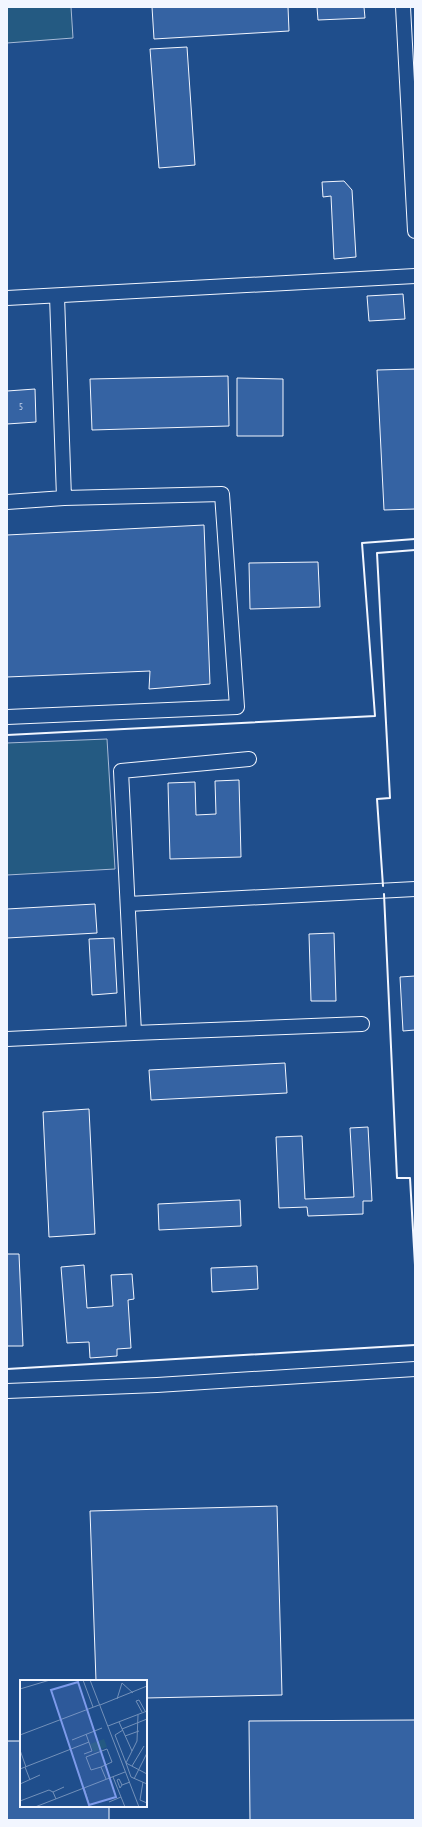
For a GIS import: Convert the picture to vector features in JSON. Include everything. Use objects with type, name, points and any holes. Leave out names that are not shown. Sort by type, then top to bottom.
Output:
[{"type":"lane","points":[[403,7],[415,231]]},
{"type":"lane","points":[[7,298],[415,276]]},
{"type":"lane","points":[[57,296],[64,498]]},
{"type":"lane","points":[[7,502],[64,498],[222,494],[237,707],[7,717]]},
{"type":"lane","points":[[134,1033],[121,771],[249,759]]},
{"type":"lane","points":[[128,904],[415,889]]},
{"type":"lane","points":[[7,1039],[362,1024]]},
{"type":"lane","points":[[7,1391],[157,1386],[415,1369]]},
{"type":"shaded area","points":[[7,7],[71,7],[73,38],[7,43]]},
{"type":"shaded area","points":[[107,739],[115,869],[7,875],[7,743]]},
{"type":"building","points":[[152,7],[288,7],[289,31],[154,39]]},
{"type":"building","points":[[317,7],[364,7],[365,18],[318,20]]},
{"type":"building","points":[[187,47],[195,165],[159,168],[150,49]]},
{"type":"building","points":[[344,181],[352,190],[356,257],[334,259],[331,196],[323,197],[322,182]]},
{"type":"building","points":[[403,294],[405,319],[369,321],[367,296]]},
{"type":"building","points":[[415,369],[415,509],[384,510],[377,370]]},
{"type":"building","points":[[228,376],[229,426],[92,430],[90,379]]},
{"type":"building","points":[[237,378],[283,379],[283,436],[237,436]]},
{"type":"building","points":[[35,389],[36,422],[7,424],[7,391]]},
{"type":"building","points":[[204,525],[210,684],[149,689],[150,671],[7,677],[7,535]]},
{"type":"building","points":[[318,562],[320,607],[250,609],[249,563]]},
{"type":"building","points":[[239,780],[241,857],[170,859],[168,783],[195,782],[196,815],[216,814],[215,781]]},
{"type":"building","points":[[95,904],[97,933],[7,938],[7,909]]},
{"type":"building","points":[[334,933],[336,1001],[311,1001],[309,934]]},
{"type":"building","points":[[114,938],[117,993],[92,995],[89,939]]},
{"type":"building","points":[[415,976],[415,1030],[403,1031],[400,977]]},
{"type":"building","points":[[285,1063],[287,1093],[151,1100],[149,1070]]},
{"type":"building","points":[[89,1109],[95,1234],[49,1237],[43,1112]]},
{"type":"building","points":[[368,1127],[372,1201],[363,1201],[363,1214],[308,1216],[307,1207],[279,1208],[276,1137],[302,1136],[305,1199],[354,1197],[350,1128]]},
{"type":"building","points":[[240,1200],[241,1226],[159,1230],[158,1204]]},
{"type":"building","points":[[7,1254],[19,1254],[23,1346],[7,1346]]},
{"type":"building","points":[[84,1265],[87,1308],[113,1306],[111,1275],[132,1274],[134,1299],[128,1300],[131,1348],[117,1349],[117,1356],[90,1358],[89,1342],[67,1343],[61,1267]]},
{"type":"building","points":[[257,1266],[258,1289],[212,1292],[211,1268]]},
{"type":"building","points":[[277,1506],[282,1695],[147,1698],[147,1680],[96,1680],[90,1511]]},
{"type":"building","points":[[415,1720],[415,1820],[250,1820],[249,1721]]},
{"type":"building","points":[[7,1741],[20,1741],[20,1807],[109,1807],[109,1820],[7,1820]]},
{"type":"wall","points":[[7,735],[375,716],[362,543],[415,539]]},
{"type":"wall","points":[[383,886],[377,799],[390,798],[377,553],[415,550]]},
{"type":"wall","points":[[384,894],[397,1178],[410,1178],[415,1265]]},
{"type":"wall","points":[[7,1369],[415,1345]]}]
